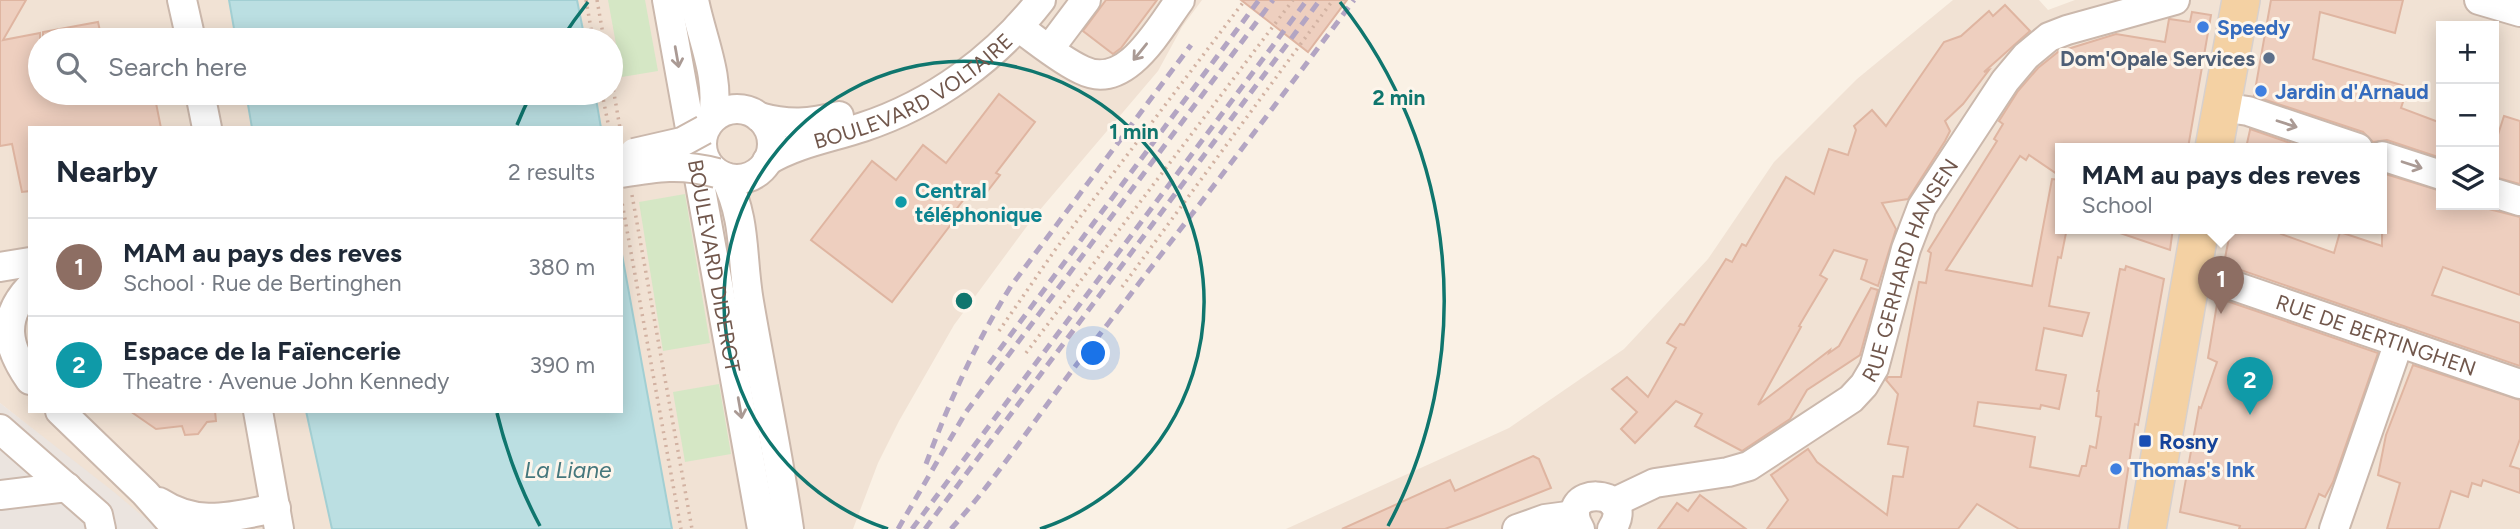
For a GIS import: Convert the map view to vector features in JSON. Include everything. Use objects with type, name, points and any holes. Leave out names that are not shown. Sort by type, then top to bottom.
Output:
[{"type":"main road","points":[[2215,143],[2241,0]]},
{"type":"main road","points":[[2147,529],[2199,234]]},
{"type":"street","points":[[182,0],[188,28]]},
{"type":"street","name":"BOULEVARD DIDEROT","points":[[667,0],[762,529]]},
{"type":"street","points":[[694,0],[715,86],[709,124],[701,140],[703,153],[707,163],[721,175]]},
{"type":"street","name":"BOULEVARD VOLTAIRE","points":[[753,113],[786,123],[812,122],[890,97],[930,76],[959,57],[991,30],[1041,0]]},
{"type":"street","points":[[1050,48],[1086,0]]},
{"type":"street","points":[[1019,13],[1050,48],[1082,70],[1105,73],[1123,69],[1130,64],[1180,0]]},
{"type":"street","name":"RUE GERHARD HANSEN","points":[[1613,516],[1655,483],[1728,472],[1749,466],[1851,399],[1874,368],[1906,249],[1922,207],[2005,81],[2026,57],[2049,37],[2175,0]]},
{"type":"street","points":[[2479,0],[2520,12]]},
{"type":"street","name":"BOULEVARD VOLTAIRE","points":[[762,167],[794,147],[864,127],[920,102],[969,72],[1019,13]]},
{"type":"street","points":[[626,179],[671,165],[688,166],[741,179],[762,167],[771,152],[772,139],[769,130],[728,87],[708,51]]},
{"type":"street","points":[[202,105],[207,126]]},
{"type":"street","points":[[2221,107],[2248,111],[2343,143]]},
{"type":"street","points":[[623,155],[682,142],[726,110],[753,113]]},
{"type":"street","points":[[2387,158],[2436,173]]},
{"type":"street","name":"BOULEVARD DIDEROT","points":[[745,248],[751,195],[762,167]]},
{"type":"street","name":"BOULEVARD DIDEROT","points":[[721,175],[738,206],[745,248],[746,284],[789,529]]},
{"type":"street","points":[[2499,195],[2520,201]]},
{"type":"street","points":[[0,267],[28,262]]},
{"type":"street","name":"RUE DE BERTINGHEN","points":[[2192,274],[2217,279],[2520,384]]},
{"type":"street","points":[[0,285],[28,280]]},
{"type":"street","points":[[28,290],[14,310],[10,336],[14,356],[28,378]]},
{"type":"street","points":[[2334,529],[2399,342]]},
{"type":"street","points":[[0,357],[28,379]]},
{"type":"street","points":[[62,413],[145,493],[177,529]]},
{"type":"street","points":[[145,493],[176,512],[201,519],[278,519],[258,413]]},
{"type":"street","points":[[0,429],[98,515],[101,529]]},
{"type":"street","points":[[0,495],[66,488]]},
{"type":"street","points":[[1517,529],[1545,519],[1578,522],[1581,501],[1592,495],[1604,496],[1613,516]]},
{"type":"path","points":[[586,0],[591,28]]},
{"type":"path","points":[[597,0],[602,28]]},
{"type":"path","points":[[999,331],[1055,250],[1245,0]]},
{"type":"path","points":[[1026,352],[1293,0]]},
{"type":"path","points":[[1122,287],[1333,0]]},
{"type":"path","points":[[604,105],[609,126]]},
{"type":"path","points":[[616,105],[620,126]]},
{"type":"path","points":[[626,179],[692,529]]},
{"type":"path","points":[[623,208],[681,529]]},
{"type":"shaded area","points":[[0,0],[229,0],[234,28],[28,28],[28,105],[248,105],[252,126],[28,126],[28,413],[306,413],[332,529],[158,529],[0,403]]},
{"type":"shaded area","points":[[577,0],[1202,0],[1182,27],[1158,71],[1033,218],[954,325],[878,463],[853,529],[672,529],[623,260],[623,126],[601,126],[597,105],[623,105],[623,28],[583,28]]},
{"type":"shaded area","points":[[1953,0],[2039,0],[2048,10],[2075,0],[2520,0],[2520,529],[1286,529],[1509,428],[1624,349],[1708,259],[1774,162],[1857,79]]},
{"type":"shaded area","points":[[0,403],[114,492],[158,529],[0,529]]},
{"type":"green space","points":[[608,0],[645,0],[658,71],[623,77],[623,28],[613,28]]},
{"type":"green space","points":[[685,194],[710,343],[663,351],[639,202]]},
{"type":"green space","points":[[719,384],[731,454],[685,462],[673,392]]},
{"type":"water","points":[[229,0],[577,0],[583,28],[234,28]]},
{"type":"water","points":[[248,105],[597,105],[601,126],[252,126]]},
{"type":"water","name":"La Liane","points":[[623,260],[672,529],[332,529],[306,413],[623,413]]},
{"type":"building","points":[[0,0],[26,0],[3,40],[28,35],[28,105],[156,105],[161,126],[28,126],[28,191],[22,192],[12,144],[0,146]]},
{"type":"building","points":[[1106,0],[1157,0],[1121,48],[1113,54],[1083,31]]},
{"type":"building","points":[[1241,0],[1347,0],[1308,52]]},
{"type":"building","points":[[2271,0],[2403,0],[2395,33],[2320,12],[2313,59],[2408,87],[2401,108],[2436,121],[2436,156],[2387,140],[2373,142],[2363,132],[2254,96]]},
{"type":"building","points":[[2005,5],[2030,31],[1984,72],[1989,70],[1963,104],[1945,121],[1950,131],[1908,199],[1882,203],[1896,229],[1878,286],[1861,279],[1867,260],[1834,250],[1820,275],[1827,279],[1758,405],[1839,346],[1871,288],[1878,290],[1860,355],[1807,390],[1790,419],[1742,451],[1695,426],[1702,414],[1676,401],[1635,443],[1621,429],[1637,412],[1612,389],[1627,377],[1648,397],[1676,348],[1667,343],[1680,324],[1684,325],[1726,259],[1732,262],[1742,244],[1746,246],[1786,177],[1814,194],[1829,149],[1848,155],[1856,130],[1854,126],[1872,110],[1886,126],[1944,42],[1961,36],[1989,11],[1993,16]]},
{"type":"building","points":[[2192,12],[2211,15],[2189,143],[2055,143],[2055,173],[2029,155],[2026,160],[2020,156],[1946,270],[2032,286],[2052,179],[2055,179],[2055,234],[2066,234],[2061,258],[2058,257],[2049,306],[2089,313],[2082,336],[2044,328],[2036,370],[2066,375],[2059,409],[2041,405],[2040,409],[1978,402],[1974,426],[2035,437],[2030,467],[2079,476],[2082,466],[2086,466],[2090,446],[2096,448],[2101,417],[2096,416],[2097,391],[2120,269],[2125,270],[2126,266],[2164,279],[2138,425],[2135,424],[2119,529],[2019,529],[1977,504],[1958,529],[1767,529],[1788,500],[1771,475],[1808,449],[1817,462],[1887,515],[1893,476],[1903,477],[1908,447],[1888,444],[1898,394],[1886,380],[1888,377],[1901,377],[1919,282],[1926,283],[1931,253],[1928,251],[1997,141],[1994,139],[2003,124],[1999,121],[2018,91],[2038,68],[2058,52],[2116,34],[2165,42],[2169,19],[2190,22]]},
{"type":"building","points":[[98,22],[99,28],[65,28]]},
{"type":"building","name":"Central téléphonique","points":[[999,94],[1035,122],[996,173],[1000,175],[986,193],[975,185],[948,220],[952,223],[892,302],[811,240],[872,161],[896,180],[923,145],[946,163]]},
{"type":"building","points":[[2504,116],[2520,121],[2520,184],[2499,178],[2499,132]]},
{"type":"building","points":[[2250,129],[2291,143],[2247,143]]},
{"type":"building","points":[[2387,175],[2436,189],[2436,210],[2493,210],[2520,217],[2520,295],[2443,267],[2432,295],[2520,323],[2520,366],[2224,263],[2230,234],[2281,234],[2334,253],[2339,234],[2382,246],[2382,234],[2387,234]]},
{"type":"building","points":[[2123,234],[2172,234],[2170,250]]},
{"type":"building","points":[[2218,298],[2378,353],[2333,482],[2325,497],[2319,494],[2305,529],[2239,529],[2240,526],[2180,512],[2199,407],[2201,408],[2217,362],[2208,358]]},
{"type":"building","points":[[2413,365],[2520,400],[2520,439],[2510,466],[2520,469],[2520,493],[2483,480],[2481,486],[2472,483],[2468,497],[2451,491],[2439,529],[2387,529],[2400,483],[2378,475],[2386,435]]},
{"type":"building","points":[[133,413],[215,413],[216,421],[207,422],[198,434],[185,435],[182,426],[156,429]]},
{"type":"building","points":[[1533,456],[1539,459],[1551,488],[1480,516],[1445,529],[1342,529],[1450,480],[1455,491]]},
{"type":"building","points":[[1700,495],[1746,529],[1658,529],[1677,503],[1688,511]]},
{"type":"railway","points":[[989,364],[1259,0]]},
{"type":"railway","points":[[898,529],[966,412],[1273,0]]},
{"type":"railway","points":[[912,529],[1307,0]]},
{"type":"railway","points":[[925,529],[1320,0]]},
{"type":"railway","points":[[951,529],[1354,0]]},
{"type":"railway","points":[[926,464],[964,373],[1011,286],[1191,45]]},
{"type":"place","name":"Speedy","points":[[2203,27]]},
{"type":"place","name":"Dom'Opale Services","points":[[2269,58]]},
{"type":"place","name":"Jardin d'Arnaud","points":[[2261,91]]},
{"type":"place","name":"Central téléphonique","points":[[901,202]]},
{"type":"place","name":"MAM au pays des reves","points":[[2221,314]]},
{"type":"place","name":"Espace de la Faïencerie","points":[[2250,415]]},
{"type":"place","name":"Rosny","points":[[2145,441]]},
{"type":"place","name":"Thomas's Ink","points":[[2116,469]]}]
